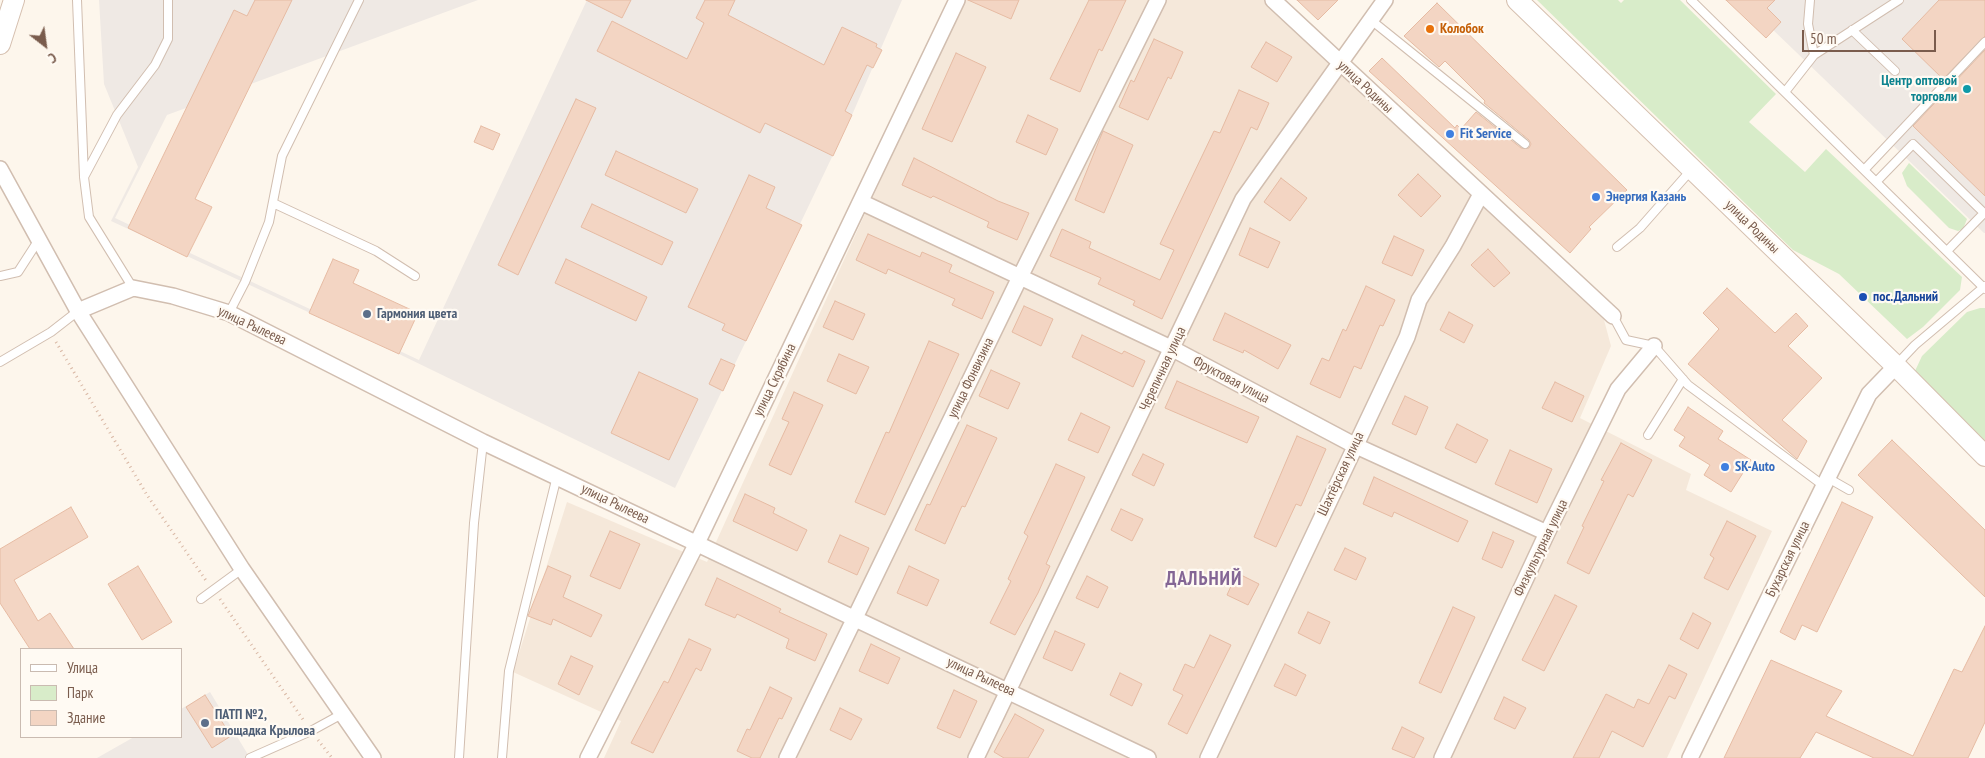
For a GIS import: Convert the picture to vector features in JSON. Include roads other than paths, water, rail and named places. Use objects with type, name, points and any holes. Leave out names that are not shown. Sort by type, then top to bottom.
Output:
[{"type":"street","points":[[0,44],[14,0]]},
{"type":"street","name":"улица Скрябина","points":[[588,758],[697,543],[957,0]]},
{"type":"street","name":"улица Фонвизина","points":[[787,758],[1020,277],[1158,0]]},
{"type":"street","name":"улица Родины","points":[[1273,0],[1613,316]]},
{"type":"street","name":"Черепичная улица","points":[[976,758],[1243,199],[1385,0]]},
{"type":"street","name":"улица Родины","points":[[1517,0],[1896,366],[1985,456]]},
{"type":"street","points":[[0,169],[78,311],[242,569],[373,758]]},
{"type":"street","name":"Шахтёрская улица","points":[[1208,758],[1354,445],[1407,337],[1419,300],[1453,246],[1481,194]]},
{"type":"street","name":"Фруктовая улица","points":[[861,202],[1173,349],[1354,445],[1547,533]]},
{"type":"street","points":[[78,311],[133,288]]},
{"type":"street","name":"улица Рылеева","points":[[133,288],[174,296],[229,313],[483,442],[1009,690],[1148,758]]},
{"type":"street","name":"Физкультурная улица","points":[[1442,758],[1547,533],[1618,389],[1654,346]]},
{"type":"street","name":"Бухарская улица","points":[[1690,758],[1870,394],[1896,366]]},
{"type":"lane","points":[[77,0],[84,178],[88,217],[133,288]]},
{"type":"lane","points":[[84,178],[117,115],[155,65],[168,39],[168,0]]},
{"type":"lane","points":[[229,313],[245,282],[270,222],[282,156],[359,0]]},
{"type":"lane","points":[[1691,0],[1984,287],[1915,345],[1896,366]]},
{"type":"lane","points":[[1810,0],[1808,24],[1814,55]]},
{"type":"lane","points":[[1785,92],[1814,55],[1899,0]]},
{"type":"lane","points":[[1371,20],[1525,144]]},
{"type":"lane","points":[[1852,30],[1895,70]]},
{"type":"lane","points":[[1865,169],[1985,42]]},
{"type":"lane","points":[[1877,181],[1913,144],[1984,212],[1947,251]]},
{"type":"lane","points":[[1617,246],[1640,228],[1692,169]]},
{"type":"lane","points":[[273,203],[376,251],[414,276]]},
{"type":"lane","points":[[0,276],[18,272],[38,241]]},
{"type":"lane","points":[[0,362],[51,332],[78,311]]},
{"type":"lane","points":[[1613,316],[1626,340],[1654,346],[1688,385],[1826,482],[1849,490]]},
{"type":"lane","points":[[1648,435],[1682,379]]},
{"type":"lane","points":[[459,758],[474,523],[483,442]]},
{"type":"lane","points":[[502,758],[509,671],[557,476]]},
{"type":"lane","points":[[201,598],[242,569]]},
{"type":"lane","points":[[250,758],[311,731],[342,714]]},
{"type":"place","name":"Колобок","points":[[1430,29]]},
{"type":"place","name":"Центр оптовой торговли","points":[[1967,89]]},
{"type":"place","name":"Fit Service","points":[[1450,134]]},
{"type":"place","name":"Энергия Казань","points":[[1596,197]]},
{"type":"place","name":"пос.Дальний","points":[[1863,297]]},
{"type":"place","name":"Гармония цвета","points":[[367,314]]},
{"type":"place","name":"SK-Auto","points":[[1725,467]]},
{"type":"place","name":"ПАТП №2, площадка Крылова","points":[[205,723]]},
{"type":"district","name":"ДАЛЬНИЙ","points":[[1204,580]]}]
